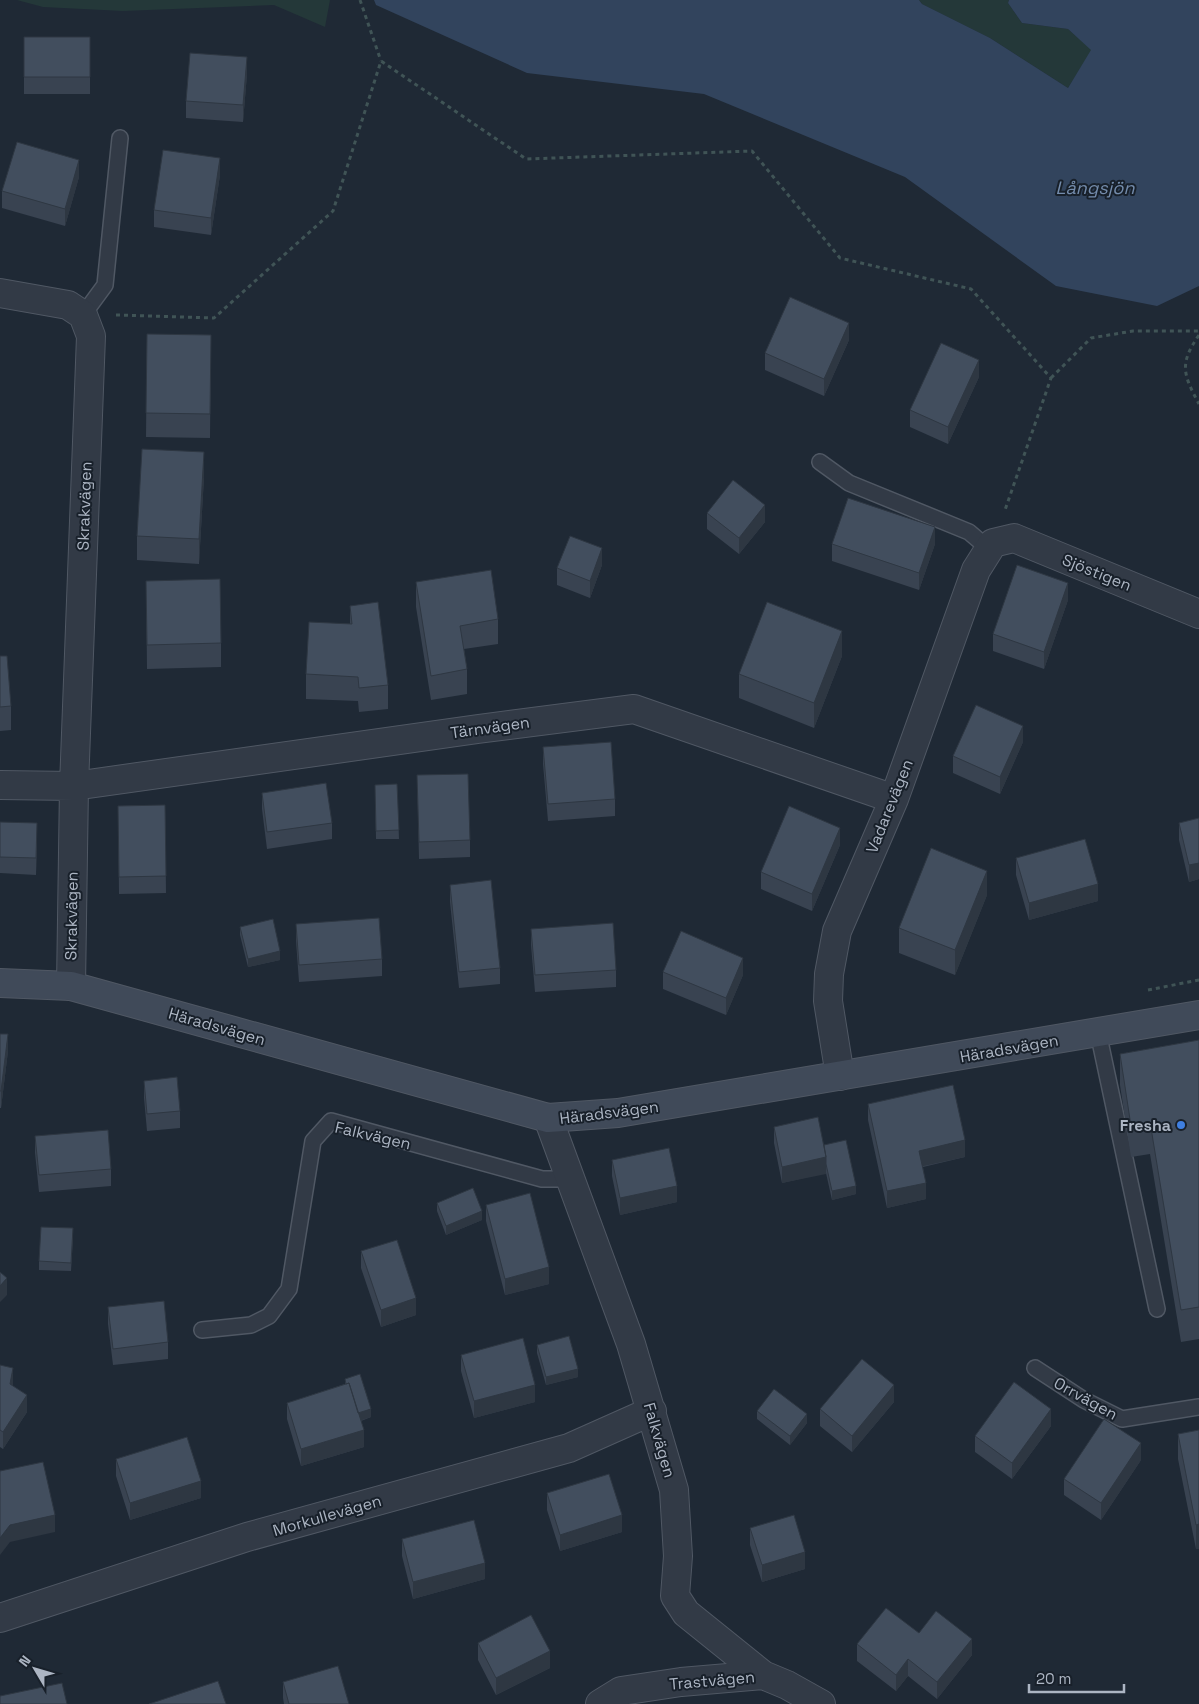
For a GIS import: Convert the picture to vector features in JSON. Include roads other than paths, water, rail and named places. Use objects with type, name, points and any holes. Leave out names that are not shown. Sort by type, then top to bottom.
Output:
[{"type":"street","points":[[0,293],[68,305],[83,315]]},
{"type":"street","name":"Skrakvägen","points":[[71,986],[74,786],[91,336],[83,315]]},
{"type":"street","name":"Sjöstigen","points":[[991,546],[1014,538],[1199,614]]},
{"type":"street","name":"Vadarevägen","points":[[840,1076],[828,1001],[837,931],[894,799],[976,570],[991,546]]},
{"type":"street","name":"Tärnvägen","points":[[74,786],[634,709],[894,799]]},
{"type":"street","points":[[0,785],[74,786]]},
{"type":"street","name":"Häradsvägen","points":[[0,983],[71,986],[548,1118],[618,1113],[1199,1015]]},
{"type":"street","name":"Falkvägen","points":[[548,1118],[568,1178],[631,1344],[674,1490],[678,1556],[675,1596],[686,1613],[762,1676]]},
{"type":"street","name":"Morkullevägen","points":[[0,1618],[247,1537],[569,1448],[652,1411]]},
{"type":"street","name":"Trastvägen","points":[[600,1704],[621,1691],[681,1682],[762,1676],[787,1685],[821,1704]]},
{"type":"lane","points":[[83,315],[105,285],[120,138]]},
{"type":"lane","points":[[820,462],[849,483],[969,532],[991,546]]},
{"type":"lane","points":[[1098,1032],[1157,1309]]},
{"type":"lane","points":[[1109,1083],[1127,1079]]},
{"type":"lane","name":"Falkvägen","points":[[202,1330],[251,1325],[269,1316],[289,1289],[313,1141],[331,1121],[542,1179],[568,1178]]},
{"type":"lane","name":"Orrvägen","points":[[1035,1368],[1084,1400],[1122,1419],[1199,1407]]},
{"type":"water","name":"Långsjön","points":[[374,0],[919,0],[922,4],[990,38],[1068,88],[1091,50],[1068,29],[1022,23],[1008,3],[1009,0],[1199,0],[1199,286],[1157,306],[1056,286],[905,177],[704,94],[527,73],[376,5]]},
{"type":"place","name":"Fresha","points":[[1181,1125]]}]
